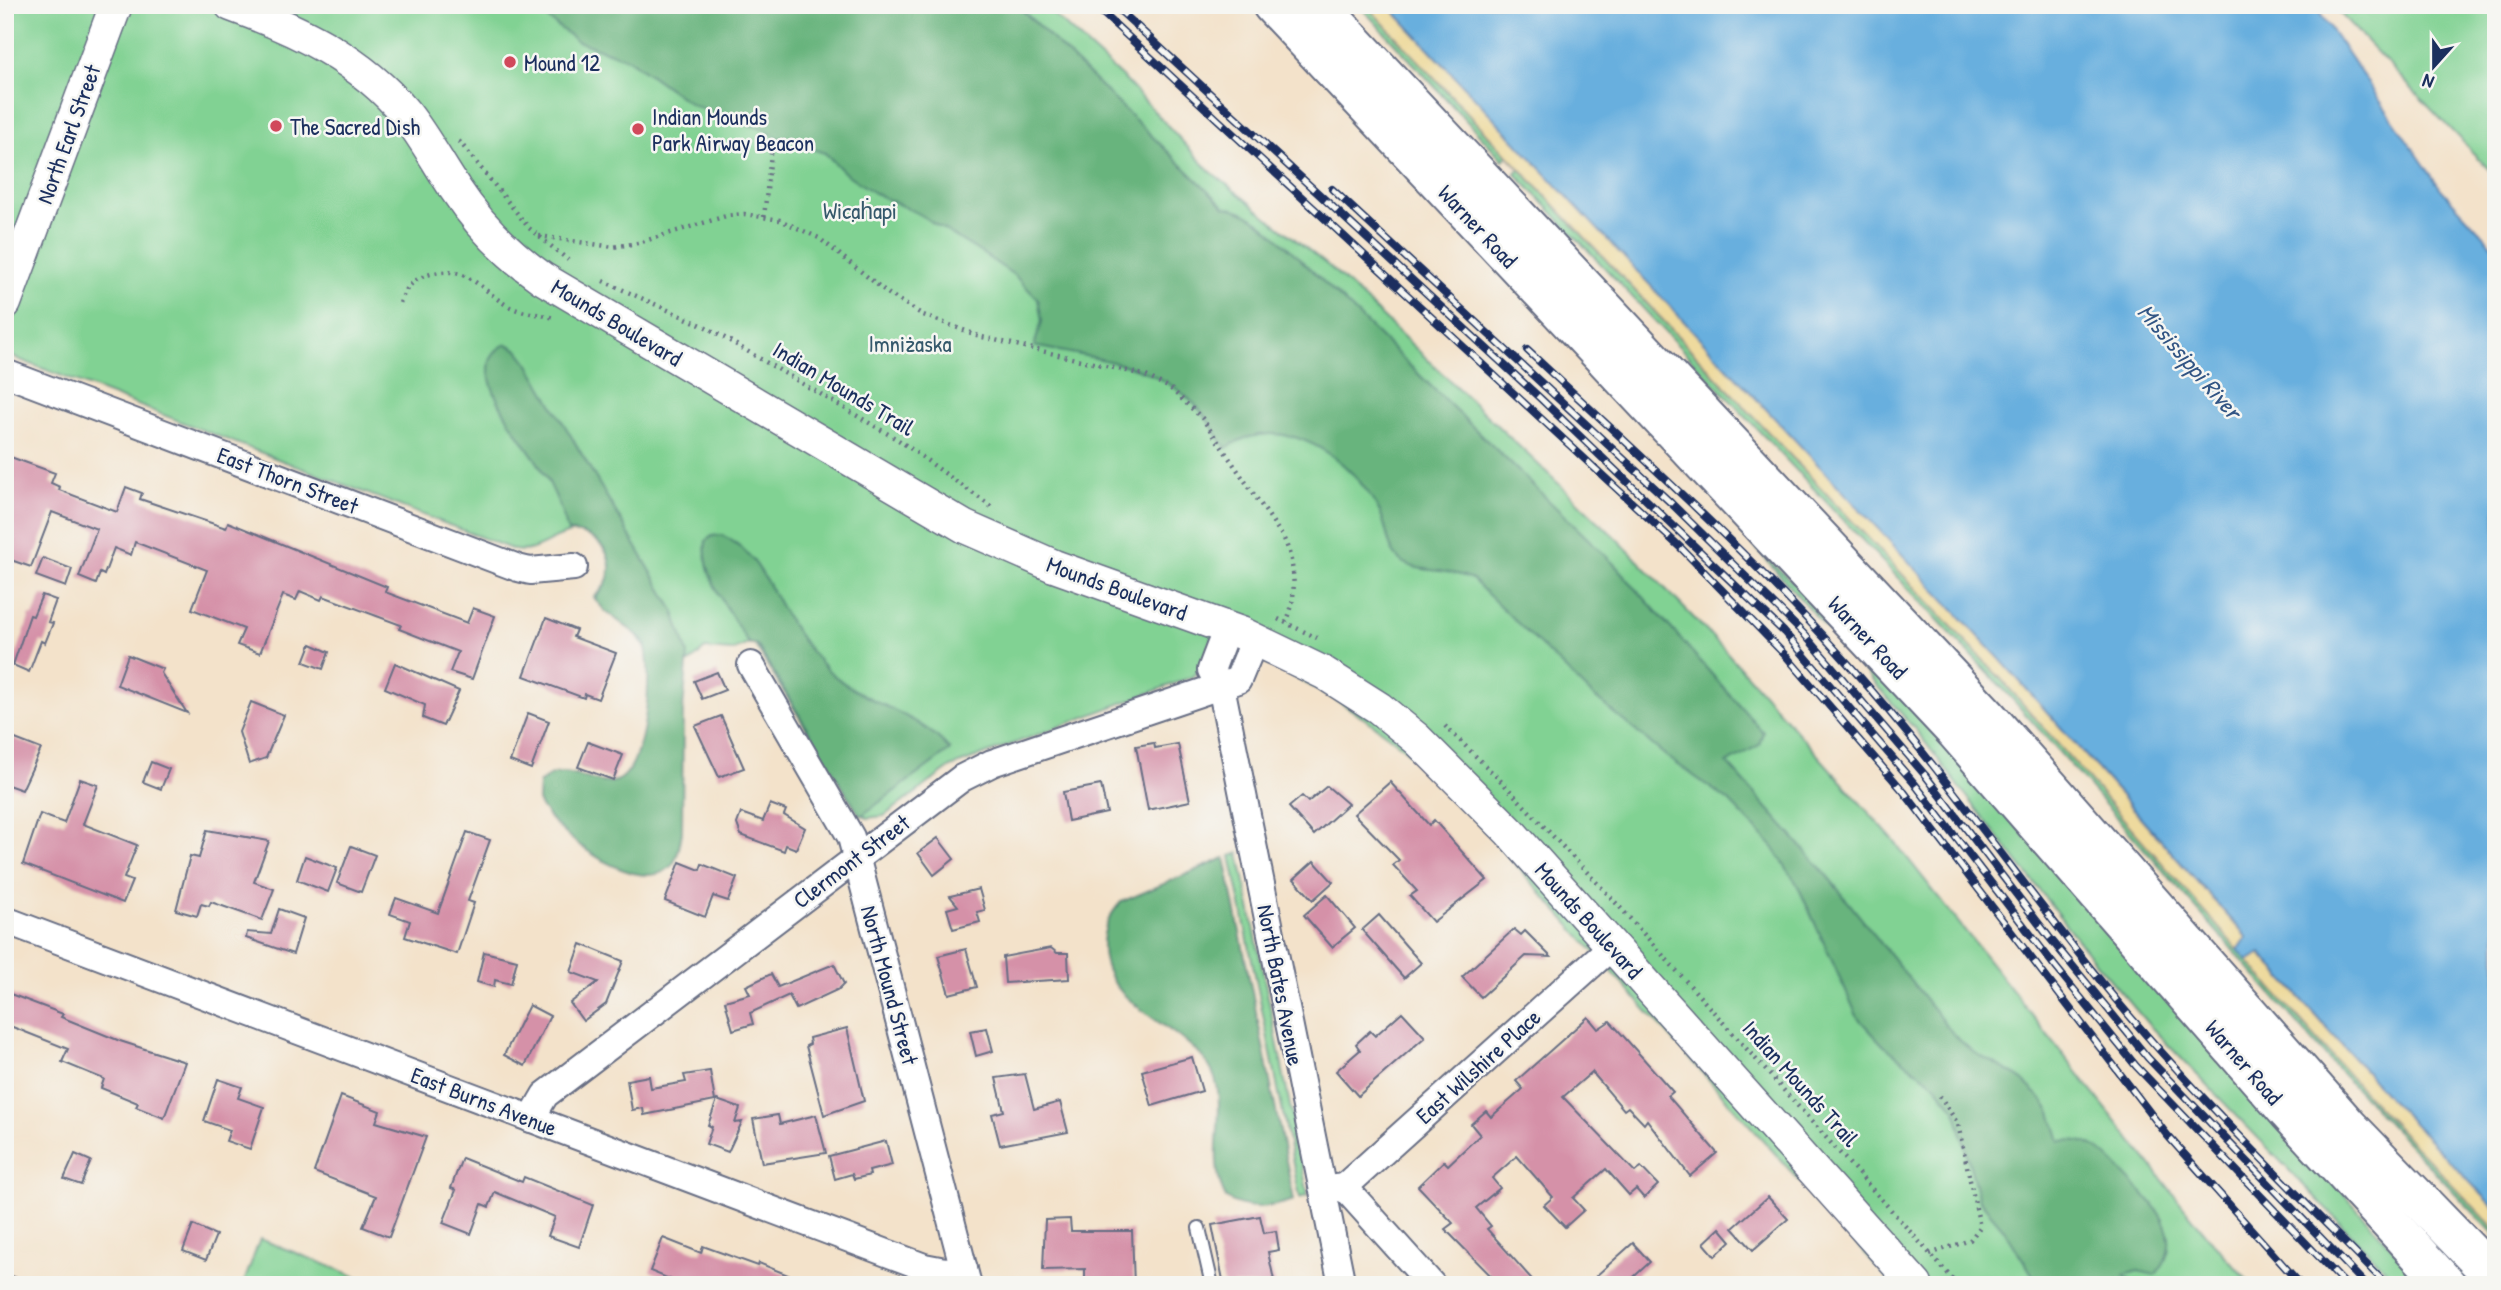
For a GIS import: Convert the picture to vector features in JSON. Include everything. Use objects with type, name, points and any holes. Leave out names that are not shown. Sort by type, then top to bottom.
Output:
[{"type":"highway","points":[[1266,5],[1303,40]]},
{"type":"highway","name":"Warner Road","points":[[1272,5],[1946,721],[2288,1112],[2447,1285]]},
{"type":"highway","name":"Warner Road","points":[[1318,5],[1979,707],[2348,1126],[2496,1279]]},
{"type":"street","name":"North Earl Street","points":[[5,303],[116,5]]},
{"type":"street","name":"Mounds Boulevard","points":[[231,5],[300,33],[367,76],[407,115],[485,228],[518,260],[542,278],[955,521],[1054,566],[1241,633],[1307,663],[1357,693],[1426,746],[1484,804],[1916,1285]]},
{"type":"street","name":"East Thorn Street","points":[[5,373],[518,568],[539,570],[574,567]]},
{"type":"street","name":"Clermont Street","points":[[531,1119],[545,1095],[857,856],[976,770],[1238,680],[1241,633]]},
{"type":"street","name":"North Mound Street","points":[[751,665],[843,821],[857,856],[966,1277]]},
{"type":"street","name":"North Bates Avenue","points":[[1220,685],[1334,1188],[1342,1285]]},
{"type":"street","name":"East Burns Avenue","points":[[5,920],[924,1267],[966,1277]]},
{"type":"street","name":"East Wilshire Place","points":[[1334,1188],[1612,946]]},
{"type":"street","points":[[1334,1188],[1432,1285]]},
{"type":"lane","points":[[1199,1228],[1212,1285]]},
{"type":"lane","points":[[5,1280],[16,1285]]},
{"type":"path","points":[[764,217],[772,145],[776,142],[795,142],[809,151]]},
{"type":"path","points":[[482,170],[536,235],[576,266]]},
{"type":"path","points":[[536,235],[613,247],[638,243],[726,216],[764,217],[812,233],[889,295],[923,315],[982,337],[1144,375],[1178,394],[1202,418],[1287,545],[1293,600],[1286,622]]},
{"type":"path","points":[[400,303],[408,288],[418,278],[452,271],[476,281],[516,310],[559,320]]},
{"type":"path","name":"Indian Mounds Trail","points":[[594,276],[706,327],[900,441],[996,510]]},
{"type":"path","name":"Indian Mounds Trail","points":[[1617,904],[1958,1285]]},
{"type":"path","points":[[1930,1254],[1970,1240],[1980,1227],[1958,1124],[1940,1096]]},
{"type":"green space","name":"Imniżaska","points":[[5,5],[1043,5],[1126,81],[1210,171],[1331,268],[1618,540],[1723,648],[1893,840],[2207,1236],[2252,1285],[1893,1285],[1474,818],[1424,766],[1384,732],[1337,701],[1237,650],[1211,640],[1198,671],[1192,677],[951,767],[884,816],[867,818],[855,808],[753,642],[732,651],[705,649],[688,664],[649,653],[635,632],[594,597],[607,581],[610,565],[602,546],[585,534],[565,534],[535,548],[514,550],[5,354]]},
{"type":"green space","points":[[530,5],[1017,5],[1225,207],[1245,213],[1264,225],[1615,565],[1763,732],[1759,745],[1727,763],[1825,873],[1955,1036],[1972,1051],[2019,1077],[2051,1112],[2060,1141],[2083,1142],[2101,1151],[2160,1214],[2169,1237],[2169,1250],[2155,1275],[2138,1271],[2124,1275],[2136,1285],[2039,1285],[2003,1228],[1979,1200],[1955,1109],[1933,1083],[1883,1045],[1858,1018],[1797,884],[1773,847],[1729,801],[1666,756],[1592,695],[1473,580],[1407,565],[1401,561],[1390,545],[1383,518],[1368,492],[1335,458],[1315,445],[1293,437],[1271,434],[1248,437],[1226,448],[1198,408],[1182,393],[1163,381],[1122,364],[1034,346],[1042,321],[1038,299],[1014,275],[983,254],[917,213],[874,193],[845,173],[825,153],[812,149],[802,140],[778,138],[764,129],[725,118],[691,104],[628,59],[577,41]]},
{"type":"green space","points":[[1359,5],[1366,5],[1507,156],[1503,160]]},
{"type":"green space","points":[[2332,5],[2496,5],[2496,177]]},
{"type":"green space","points":[[1520,169],[2001,679],[2324,1048],[2496,1230],[2496,1236],[2341,1073],[2008,694],[1515,173]]},
{"type":"green space","points":[[507,344],[518,350],[528,363],[673,609],[688,654],[683,709],[682,832],[673,864],[659,873],[641,875],[621,869],[600,858],[561,829],[538,801],[539,784],[548,776],[568,773],[607,782],[616,781],[627,773],[635,759],[645,717],[648,694],[647,653],[644,640],[605,611],[595,599],[606,584],[610,571],[607,553],[587,535],[568,532],[557,499],[545,476],[500,404],[492,386],[489,368],[493,354]]},
{"type":"green space","points":[[721,535],[751,558],[797,633],[822,664],[852,689],[921,725],[950,750],[861,816],[757,645],[748,643],[719,594],[708,568],[706,541],[712,536]]},
{"type":"green space","points":[[1749,540],[1842,630],[2425,1285],[2400,1285],[2149,1025],[2091,957],[1914,728]]},
{"type":"green space","points":[[1239,853],[1308,1195],[1300,1198],[1231,856]]},
{"type":"green space","points":[[1225,858],[1294,1200],[1277,1205],[1242,1205],[1226,1198],[1217,1164],[1219,1096],[1216,1080],[1209,1066],[1196,1051],[1128,999],[1115,984],[1106,966],[1104,933],[1121,902]]},
{"type":"green space","points":[[260,1239],[363,1279],[361,1285],[243,1285]]},
{"type":"sand","points":[[1366,5],[1388,5],[2000,659],[2247,938],[2238,950],[2001,679]]},
{"type":"sand","points":[[2260,953],[2389,1098],[2496,1209],[2496,1230],[2366,1095],[2248,961]]},
{"type":"water","name":"Mississippi River","points":[[1388,5],[2314,5],[2441,189],[2496,249],[2496,1209],[2389,1098],[2261,953],[2248,961],[2238,950],[2247,937],[2000,659]]},
{"type":"building","points":[[5,455],[55,473],[51,483],[60,487],[59,490],[117,512],[126,487],[142,493],[140,499],[226,528],[228,522],[387,587],[385,592],[467,623],[473,608],[495,616],[472,679],[450,672],[458,652],[399,629],[401,625],[323,596],[321,600],[300,591],[296,600],[283,595],[260,653],[237,645],[244,629],[192,609],[207,570],[135,542],[131,555],[114,548],[104,575],[100,573],[96,584],[79,577],[97,529],[52,512],[31,567],[5,558]]},
{"type":"building","points":[[43,558],[72,569],[66,587],[36,576]]},
{"type":"building","points":[[42,595],[56,600],[48,622],[53,623],[45,643],[41,641],[29,672],[13,665],[30,615],[33,616]]},
{"type":"building","points":[[546,618],[576,630],[573,637],[616,653],[598,699],[585,694],[584,698],[524,676]]},
{"type":"building","points":[[311,644],[329,652],[323,669],[304,662]]},
{"type":"building","points":[[128,655],[163,669],[161,673],[187,713],[117,685]]},
{"type":"building","points":[[395,663],[459,691],[443,726],[423,718],[425,705],[385,688]]},
{"type":"building","points":[[717,672],[725,690],[702,699],[694,681]]},
{"type":"building","points":[[251,702],[284,715],[266,758],[249,764],[239,732]]},
{"type":"building","points":[[528,713],[549,721],[531,769],[510,761]]},
{"type":"building","points":[[721,716],[744,768],[719,777],[695,726]]},
{"type":"building","points":[[5,735],[41,749],[22,790],[5,784]]},
{"type":"building","points":[[588,742],[623,755],[613,780],[578,767]]},
{"type":"building","points":[[1154,743],[1155,748],[1178,744],[1190,801],[1148,810],[1136,746]]},
{"type":"building","points":[[151,762],[169,769],[161,789],[143,782]]},
{"type":"building","points":[[80,779],[98,785],[83,824],[137,845],[124,878],[132,881],[123,903],[23,864],[40,814],[64,823]]},
{"type":"building","points":[[1390,782],[1429,825],[1434,820],[1487,880],[1433,922],[1410,896],[1417,891],[1393,865],[1399,860],[1354,814]]},
{"type":"building","points":[[1101,785],[1107,813],[1068,821],[1063,792]]},
{"type":"building","points":[[1327,786],[1348,804],[1314,835],[1289,807],[1302,796],[1308,802]]},
{"type":"building","points":[[770,804],[786,810],[784,815],[805,828],[796,849],[786,845],[784,851],[741,835],[737,824],[741,813],[763,821]]},
{"type":"building","points":[[207,830],[269,841],[254,882],[274,889],[262,920],[211,902],[209,906],[201,904],[197,916],[176,910],[190,856],[199,858]]},
{"type":"building","points":[[467,832],[490,840],[468,901],[474,903],[457,954],[405,937],[410,921],[390,914],[396,898],[438,913]]},
{"type":"building","points":[[938,838],[954,859],[934,875],[918,853]]},
{"type":"building","points":[[351,846],[375,855],[361,892],[337,883]]},
{"type":"building","points":[[305,856],[337,868],[328,892],[297,880]]},
{"type":"building","points":[[1314,861],[1333,882],[1313,900],[1294,879]]},
{"type":"building","points":[[680,862],[700,870],[702,864],[737,878],[728,901],[713,896],[705,917],[665,901]]},
{"type":"building","points":[[979,889],[985,910],[977,912],[980,922],[953,929],[947,909],[958,906],[950,896]]},
{"type":"building","points":[[1327,895],[1355,928],[1332,947],[1304,915]]},
{"type":"building","points":[[279,909],[304,918],[293,954],[246,938],[247,932],[271,934]]},
{"type":"building","points":[[1379,915],[1421,963],[1404,978],[1362,930]]},
{"type":"building","points":[[1514,929],[1521,935],[1525,931],[1551,957],[1526,956],[1481,997],[1462,977]]},
{"type":"building","points":[[581,944],[623,961],[606,1004],[583,1021],[570,1003],[598,982],[571,972]]},
{"type":"building","points":[[1051,948],[1057,953],[1068,953],[1069,979],[1005,983],[1003,957]]},
{"type":"building","points":[[966,949],[977,987],[949,994],[938,956]]},
{"type":"building","points":[[484,952],[517,960],[511,984],[495,980],[494,987],[477,982]]},
{"type":"building","points":[[834,964],[844,984],[839,989],[796,1009],[789,995],[750,1013],[753,1024],[733,1030],[725,1001],[750,994],[746,986],[771,974],[778,987]]},
{"type":"building","points":[[5,992],[63,1014],[61,1017],[120,1041],[185,1062],[164,1118],[136,1107],[138,1103],[101,1088],[104,1079],[62,1062],[68,1049],[5,1024]]},
{"type":"building","points":[[529,1005],[550,1016],[525,1066],[504,1055]]},
{"type":"building","points":[[1402,1012],[1425,1037],[1358,1096],[1336,1071],[1360,1050],[1356,1044],[1370,1031],[1375,1036]]},
{"type":"building","points":[[1588,1017],[1598,1029],[1610,1021],[1673,1092],[1668,1096],[1717,1153],[1690,1176],[1647,1120],[1644,1124],[1628,1107],[1624,1110],[1592,1072],[1563,1097],[1635,1172],[1641,1167],[1658,1185],[1644,1198],[1636,1189],[1629,1195],[1606,1169],[1573,1198],[1584,1210],[1565,1227],[1544,1205],[1553,1197],[1517,1156],[1492,1178],[1500,1188],[1476,1208],[1491,1226],[1487,1229],[1537,1285],[1500,1285],[1445,1229],[1453,1223],[1418,1186],[1444,1161],[1448,1165],[1480,1135],[1471,1124],[1486,1111],[1491,1117],[1523,1089],[1516,1081]]},
{"type":"building","points":[[847,1028],[864,1101],[824,1115],[806,1046],[810,1044],[809,1038]]},
{"type":"building","points":[[987,1028],[993,1051],[976,1056],[970,1031]]},
{"type":"building","points":[[1192,1057],[1202,1091],[1152,1106],[1142,1071]]},
{"type":"building","points":[[710,1071],[715,1101],[644,1115],[643,1108],[632,1110],[627,1080],[649,1076],[651,1088],[686,1082],[684,1075]]},
{"type":"building","points":[[1025,1074],[1034,1109],[1060,1102],[1068,1132],[1000,1145],[992,1114],[1004,1111],[996,1078]]},
{"type":"building","points":[[218,1079],[242,1087],[238,1098],[264,1107],[250,1149],[226,1141],[230,1130],[204,1121]]},
{"type":"building","points":[[341,1096],[380,1111],[376,1122],[426,1137],[389,1237],[363,1227],[376,1196],[314,1172]]},
{"type":"building","points":[[717,1100],[740,1108],[735,1123],[742,1122],[728,1152],[706,1144],[712,1127],[708,1125]]},
{"type":"building","points":[[778,1115],[780,1124],[816,1115],[826,1153],[762,1163],[753,1119]]},
{"type":"building","points":[[886,1141],[892,1165],[869,1171],[870,1175],[854,1179],[852,1174],[835,1179],[829,1156]]},
{"type":"building","points":[[75,1154],[91,1161],[81,1185],[64,1179]]},
{"type":"building","points":[[462,1158],[522,1182],[524,1177],[593,1205],[579,1247],[548,1236],[555,1217],[495,1192],[489,1207],[482,1204],[471,1234],[443,1223],[456,1190],[451,1188]]},
{"type":"building","points":[[1768,1197],[1788,1219],[1753,1250],[1733,1228]]},
{"type":"building","points":[[1260,1216],[1264,1233],[1276,1231],[1279,1250],[1268,1252],[1275,1285],[1224,1285],[1212,1225]]},
{"type":"building","points":[[1070,1219],[1071,1231],[1132,1231],[1134,1285],[1085,1282],[1085,1269],[1043,1270],[1045,1220]]},
{"type":"building","points":[[193,1225],[216,1235],[206,1260],[183,1251]]},
{"type":"building","points":[[1720,1228],[1731,1241],[1715,1256],[1704,1243]]},
{"type":"building","points":[[663,1238],[701,1253],[703,1246],[758,1266],[759,1263],[812,1285],[684,1285],[650,1271]]},
{"type":"building","points":[[1633,1243],[1650,1262],[1625,1285],[1604,1285],[1596,1276]]},
{"type":"railway","points":[[1094,5],[1682,549],[1786,656],[1904,792],[2167,1135],[2301,1285]]},
{"type":"railway","points":[[1114,5],[1541,399],[1784,632],[1914,783],[2054,965],[2136,1066],[2346,1285]]},
{"type":"railway","points":[[1332,189],[1671,503],[1805,635],[1925,775],[2049,937],[2148,1058],[2366,1285]]},
{"type":"railway","points":[[1527,350],[1693,505],[1813,625],[1921,750],[2122,1007],[2252,1149],[2387,1285]]},
{"type":"place","name":"Mound 12","points":[[510,62]]},
{"type":"place","name":"The Sacred Dish","points":[[276,126]]},
{"type":"place","name":"Indian Mounds Park Airway Beacon","points":[[638,129]]},
{"type":"park label","name":"Wic̣aḣapi","points":[[860,210]]}]
